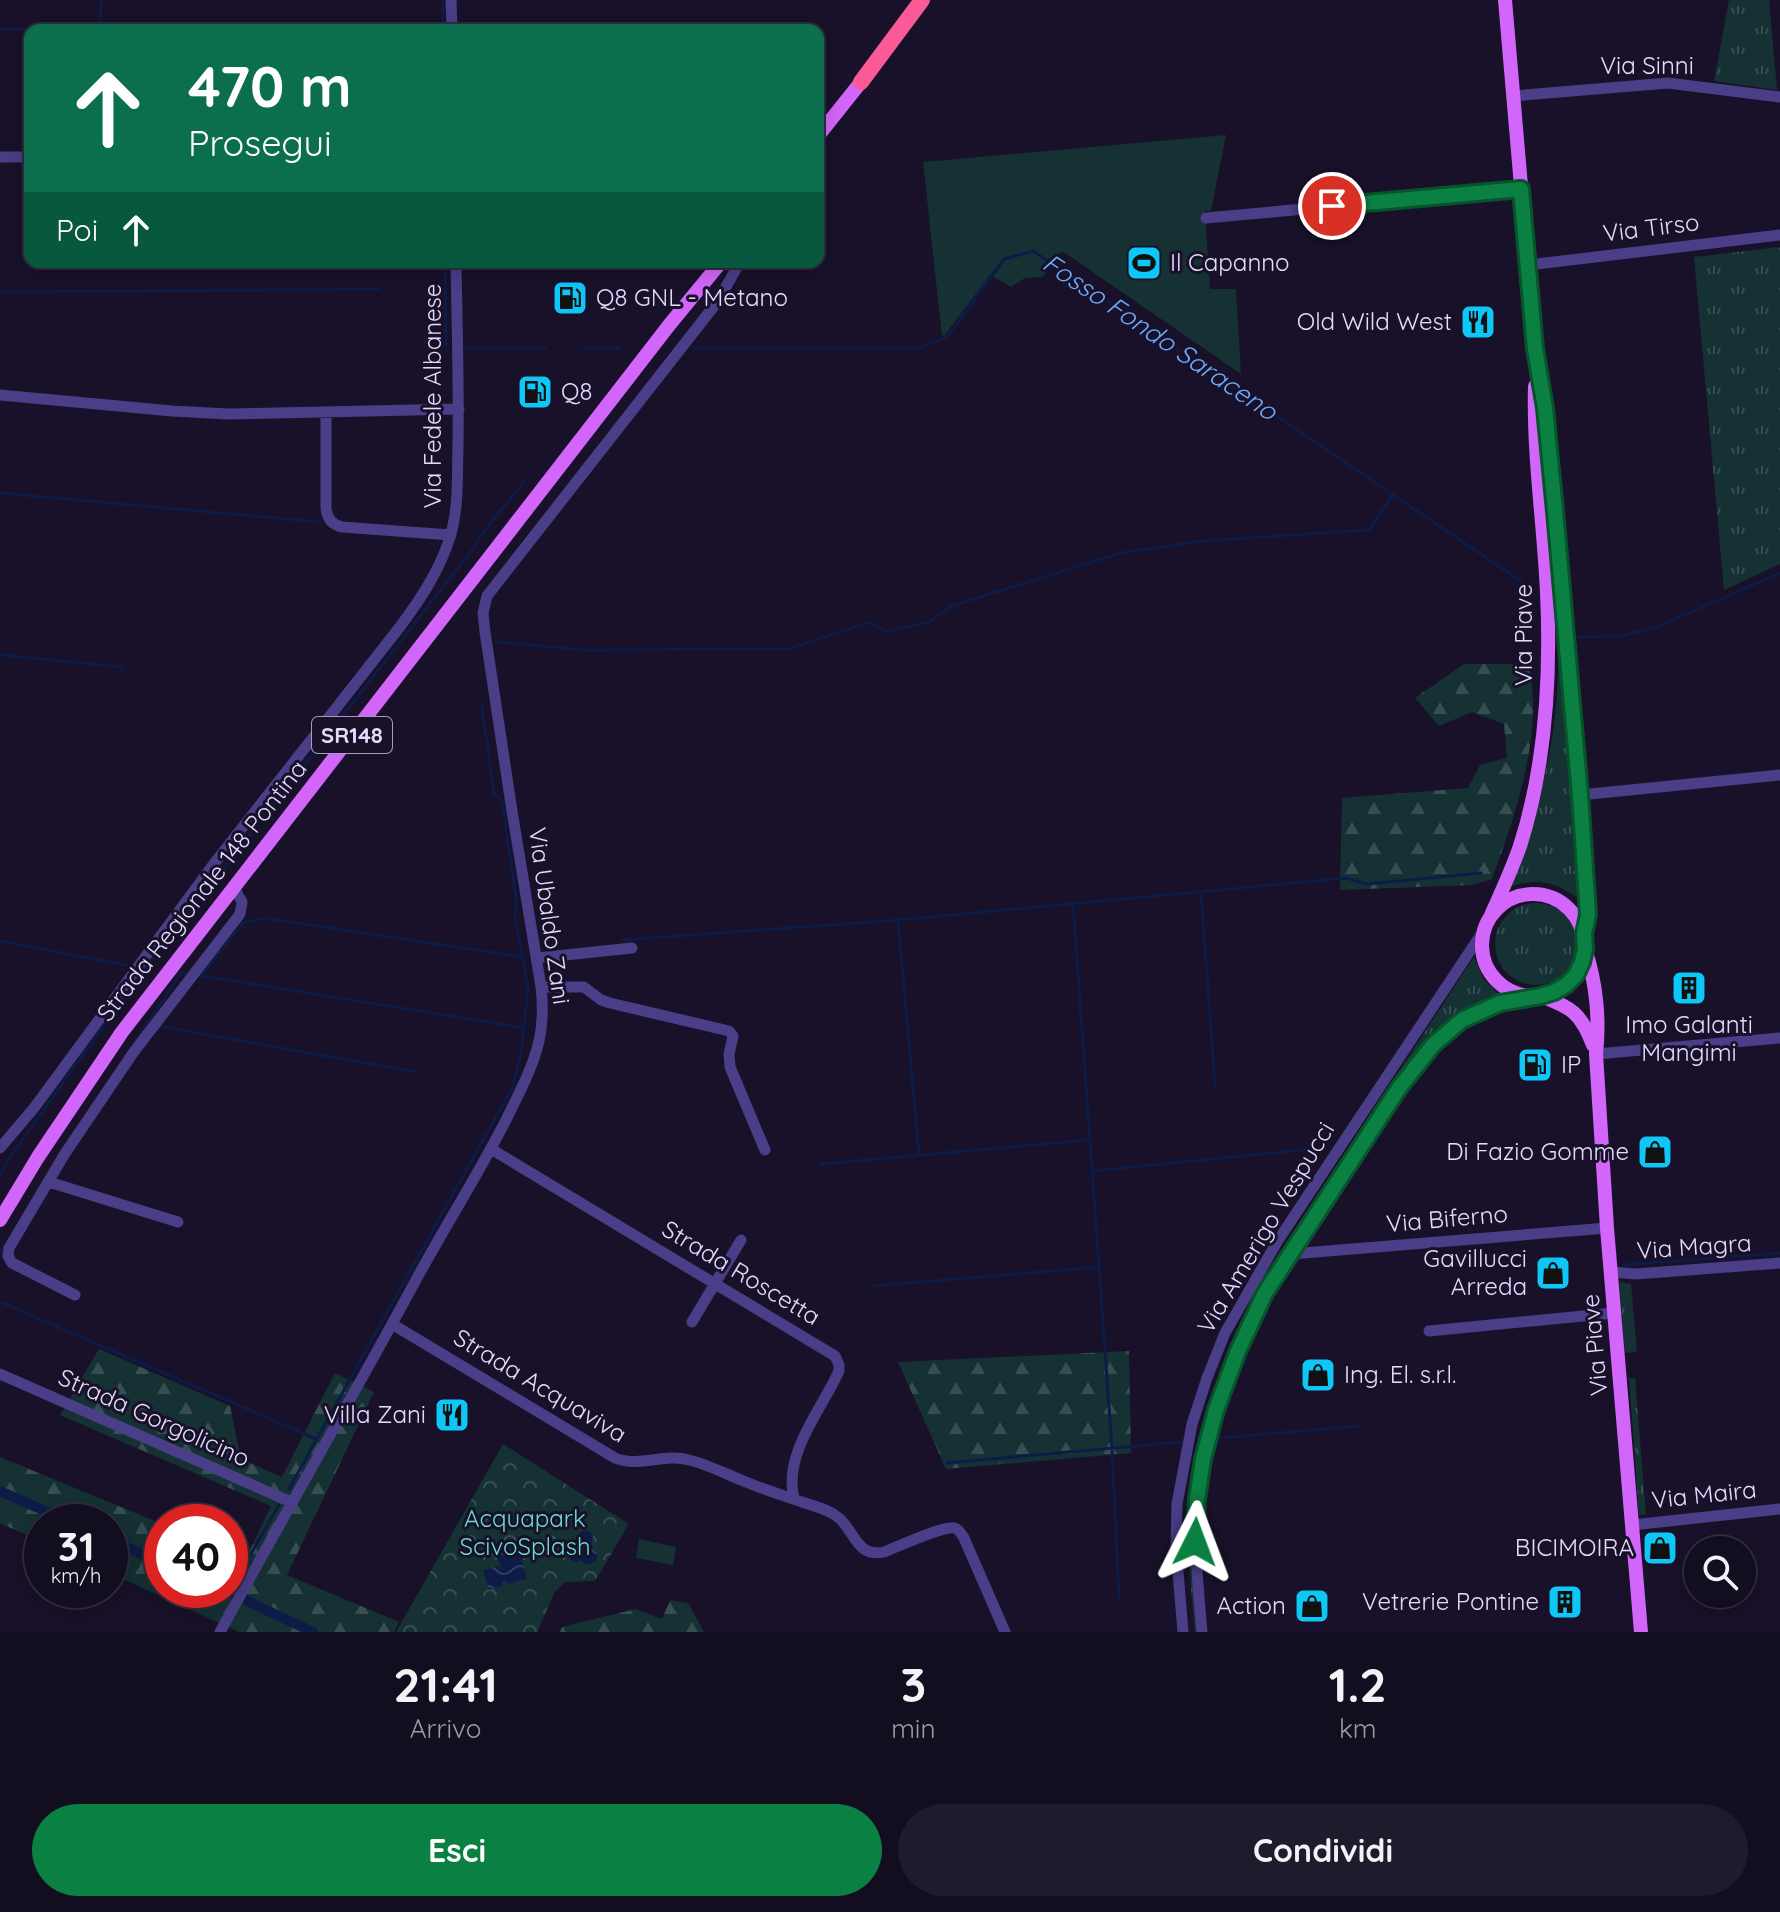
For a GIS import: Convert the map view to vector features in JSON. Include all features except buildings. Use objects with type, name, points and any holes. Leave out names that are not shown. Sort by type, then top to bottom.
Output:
[{"type":"highway","points":[[861,82],[912,0]]},
{"type":"highway","points":[[861,82],[922,0]]},
{"type":"main road","name":"Via Piave","points":[[1505,0],[1535,349],[1553,482],[1580,795],[1588,915],[1584,942],[1591,968],[1598,1039],[1596,1054],[1607,1228],[1641,1632]]},
{"type":"main road","points":[[824,128],[861,82]]},
{"type":"main road","name":"Strada Regionale 148 Pontina","points":[[0,1220],[42,1150],[122,1032],[716,268]]},
{"type":"main road","name":"Via Piave","points":[[1492,913],[1514,863],[1529,813],[1545,713],[1548,606],[1534,410],[1535,349]]},
{"type":"main road","points":[[1536,893],[1552,897],[1567,906],[1578,919],[1584,942],[1582,962],[1576,975],[1554,992],[1536,996],[1516,994],[1502,986],[1491,975],[1484,961],[1484,930],[1492,913],[1504,902],[1520,895],[1536,893]]},
{"type":"main road","name":"Via Piave","points":[[1536,996],[1571,1010],[1581,1019],[1596,1054]]},
{"type":"street","points":[[451,0],[452,24]]},
{"type":"street","name":"Via Sinni","points":[[1513,96],[1668,83],[1780,97]]},
{"type":"street","points":[[0,157],[24,157]]},
{"type":"street","points":[[1206,218],[1521,189]]},
{"type":"street","name":"Via Tirso","points":[[1528,265],[1780,235]]},
{"type":"street","name":"Via Fedele Albanese","points":[[0,1148],[34,1108],[213,865],[408,615],[435,573],[451,535],[457,503],[456,268]]},
{"type":"street","name":"Via Ubaldo Zani","points":[[220,1632],[491,1149],[536,1052],[542,1020],[541,987],[485,632],[485,601],[498,580],[718,301],[737,268]]},
{"type":"street","points":[[0,395],[217,413],[459,409]]},
{"type":"street","points":[[326,412],[326,511],[334,524],[451,535]]},
{"type":"street","points":[[1580,795],[1780,775]]},
{"type":"street","points":[[75,1295],[16,1265],[8,1256],[11,1245],[72,1143],[133,1053],[240,914],[242,902],[234,888]]},
{"type":"street","name":"Via Amerigo Vespucci","points":[[1183,1632],[1176,1548],[1177,1504],[1192,1424],[1225,1333],[1300,1206],[1484,930]]},
{"type":"street","points":[[537,958],[632,948]]},
{"type":"street","points":[[541,987],[584,987],[610,1003],[729,1031],[733,1036],[730,1067],[765,1150]]},
{"type":"street","name":"Via Amerigo Vespucci","points":[[1202,1632],[1195,1542],[1203,1459],[1216,1410],[1238,1351],[1265,1293],[1399,1088],[1433,1045],[1476,1012],[1500,1003],[1536,996]]},
{"type":"street","points":[[1596,1054],[1780,1038]]},
{"type":"street","name":"Strada Roscetta","points":[[491,1149],[829,1352],[838,1362],[837,1374],[799,1448],[793,1467],[794,1499]]},
{"type":"street","points":[[49,1182],[178,1222]]},
{"type":"street","name":"Via Biferno","points":[[1291,1254],[1607,1228]]},
{"type":"street","points":[[692,1322],[741,1240]]},
{"type":"street","name":"Via Magra","points":[[1611,1272],[1636,1274],[1780,1263]]},
{"type":"street","points":[[1429,1331],[1614,1313]]},
{"type":"street","name":"Strada Acquaviva","points":[[392,1324],[615,1458],[630,1463],[661,1458],[689,1460],[833,1513],[868,1552],[884,1552],[944,1529],[956,1529],[964,1538],[1005,1632]]},
{"type":"street","name":"Strada Gorgolicino","points":[[0,1374],[291,1502]]},
{"type":"street","name":"Via Maira","points":[[1632,1525],[1780,1509]]},
{"type":"street","points":[[1199,1603],[1208,1632]]},
{"type":"green space","points":[[1729,0],[1769,0],[1777,90],[1714,81]]},
{"type":"green space","name":"Il Capanno","points":[[1226,135],[1211,211],[1205,211],[1210,289],[1236,289],[1241,374],[1062,251],[1043,277],[1025,278],[1011,287],[990,275],[942,336],[923,162]]},
{"type":"green space","points":[[1780,247],[1780,564],[1724,590],[1694,257]]},
{"type":"green space","points":[[1548,479],[1583,902],[1550,884],[1533,882],[1512,886],[1540,798],[1556,707],[1557,622],[1545,480]]},
{"type":"green space","points":[[1464,664],[1529,664],[1533,702],[1530,747],[1514,814],[1492,879],[1472,885],[1340,890],[1342,798],[1468,788],[1480,765],[1507,758],[1504,724],[1472,712],[1439,726],[1415,698]]},
{"type":"green space","points":[[1536,903],[1552,906],[1565,915],[1574,928],[1577,944],[1574,960],[1565,973],[1552,982],[1536,985],[1520,982],[1507,973],[1498,960],[1495,944],[1498,928],[1507,915],[1520,906]]},
{"type":"green space","points":[[1474,957],[1484,980],[1502,996],[1454,1017],[1427,1040],[1341,1166],[1250,1313],[1198,1480],[1198,1632],[1195,1632],[1189,1546],[1194,1478],[1204,1423],[1231,1343],[1253,1298],[1286,1243]]},
{"type":"green space","points":[[1619,1282],[1631,1284],[1637,1352],[1625,1353]]},
{"type":"green space","points":[[99,1349],[230,1406],[241,1459],[282,1477],[335,1373],[374,1392],[287,1575],[399,1622],[394,1632],[239,1632],[187,1608],[248,1608],[248,1554],[271,1506],[60,1415]]},
{"type":"green space","points":[[1129,1351],[1131,1453],[946,1469],[898,1362]]},
{"type":"green space","points":[[1629,1378],[1635,1378],[1646,1514],[1639,1515]]},
{"type":"green space","name":"Acquapark ScivoSplash","points":[[503,1444],[629,1524],[595,1581],[565,1582],[555,1592],[537,1632],[396,1632]]},
{"type":"green space","points":[[0,1457],[114,1504],[24,1504],[24,1534],[0,1523]]},
{"type":"green space","points":[[128,1510],[144,1517],[144,1589],[128,1581]]},
{"type":"green space","points":[[639,1539],[676,1547],[673,1565],[636,1558]]},
{"type":"green space","points":[[670,1600],[688,1603],[704,1632],[560,1632],[562,1627],[636,1609],[662,1619]]},
{"type":"water","points":[[585,1530],[593,1536],[591,1545],[598,1555],[590,1564],[571,1560],[567,1554],[572,1547],[570,1541],[577,1539]]},
{"type":"water","points":[[518,1545],[527,1579],[508,1584],[502,1582],[502,1586],[489,1590],[483,1570],[498,1566],[501,1569],[496,1551]]},
{"type":"waterway","points":[[100,24],[101,0]]},
{"type":"waterway","points":[[443,0],[443,24]]},
{"type":"waterway","points":[[0,29],[24,29]]},
{"type":"waterway","name":"Fosso Fondo Saraceno","points":[[692,348],[920,348],[947,337],[1004,259],[1033,251],[1525,584]]},
{"type":"waterway","points":[[445,268],[446,345]]},
{"type":"waterway","points":[[0,292],[380,289]]},
{"type":"waterway","name":"Fosso Fondo Saraceno","points":[[467,348],[546,348]]},
{"type":"waterway","name":"Fosso Fondo Saraceno","points":[[583,348],[620,348]]},
{"type":"waterway","points":[[224,868],[524,482]]},
{"type":"waterway","points":[[0,493],[319,522]]},
{"type":"waterway","points":[[497,642],[586,650],[788,649],[870,622],[885,632],[929,622],[952,606],[1120,553],[1202,541],[1369,530],[1393,494]]},
{"type":"waterway","name":"Fosso Fondo Saraceno","points":[[1576,637],[1621,636],[1657,627],[1780,573]]},
{"type":"waterway","points":[[0,655],[123,667]]},
{"type":"waterway","points":[[289,1489],[513,1086],[521,1053],[528,989],[515,915],[517,905],[502,801],[494,793],[482,707]]},
{"type":"waterway","points":[[621,940],[898,920],[1346,878],[1367,884],[1481,873]]},
{"type":"waterway","points":[[180,924],[215,879]]},
{"type":"waterway","points":[[1201,892],[1215,1085]]},
{"type":"waterway","points":[[1073,905],[1112,1448],[1119,1599]]},
{"type":"waterway","points":[[201,976],[243,923],[264,918],[523,957]]},
{"type":"waterway","points":[[898,920],[919,1155]]},
{"type":"waterway","points":[[0,1175],[170,937]]},
{"type":"waterway","points":[[0,941],[126,965],[132,969]]},
{"type":"waterway","points":[[134,1043],[181,973],[189,974]]},
{"type":"waterway","points":[[197,975],[525,1028]]},
{"type":"waterway","points":[[158,1026],[416,1072]]},
{"type":"waterway","points":[[821,1164],[1089,1140]]},
{"type":"waterway","points":[[1092,1171],[1312,1149]]},
{"type":"waterway","points":[[0,1253],[5,1245]]},
{"type":"waterway","points":[[1623,1265],[1780,1253]]},
{"type":"waterway","points":[[873,1286],[1099,1267]]},
{"type":"waterway","points":[[0,1302],[316,1439]]},
{"type":"waterway","points":[[1219,1438],[1361,1426]]},
{"type":"waterway","points":[[947,1463],[1181,1442]]},
{"type":"waterway","points":[[0,1491],[29,1504]]},
{"type":"waterway","points":[[248,1559],[279,1505]]},
{"type":"waterway","points":[[128,1548],[144,1555]]},
{"type":"waterway","points":[[248,1601],[313,1632]]},
{"type":"place","name":"Il Capanno","points":[[1144,263]]},
{"type":"place","name":"Q8 GNL - Metano","points":[[570,298]]},
{"type":"place","name":"Old Wild West","points":[[1478,322]]},
{"type":"place","name":"Q8","points":[[535,392]]},
{"type":"place","name":"Imo Galanti Mangimi","points":[[1689,988]]},
{"type":"place","name":"IP","points":[[1535,1065]]},
{"type":"place","name":"Di Fazio Gomme","points":[[1655,1152]]},
{"type":"place","name":"Gavillucci Arreda","points":[[1553,1273]]},
{"type":"place","name":"Ing. El. s.r.l.","points":[[1318,1375]]},
{"type":"place","name":"Villa Zani","points":[[452,1415]]},
{"type":"place","name":"BICIMOIRA","points":[[1660,1548]]},
{"type":"place","name":"Vetrerie Pontine","points":[[1565,1602]]},
{"type":"place","name":"Action","points":[[1312,1606]]},
{"type":"route","points":[[1195,1542],[1203,1459],[1216,1410],[1238,1351],[1265,1293],[1399,1088],[1433,1045],[1462,1020],[1508,1000],[1541,996],[1566,985],[1576,975],[1585,949],[1588,915],[1580,795],[1545,408],[1535,349],[1521,189],[1332,206]]}]
